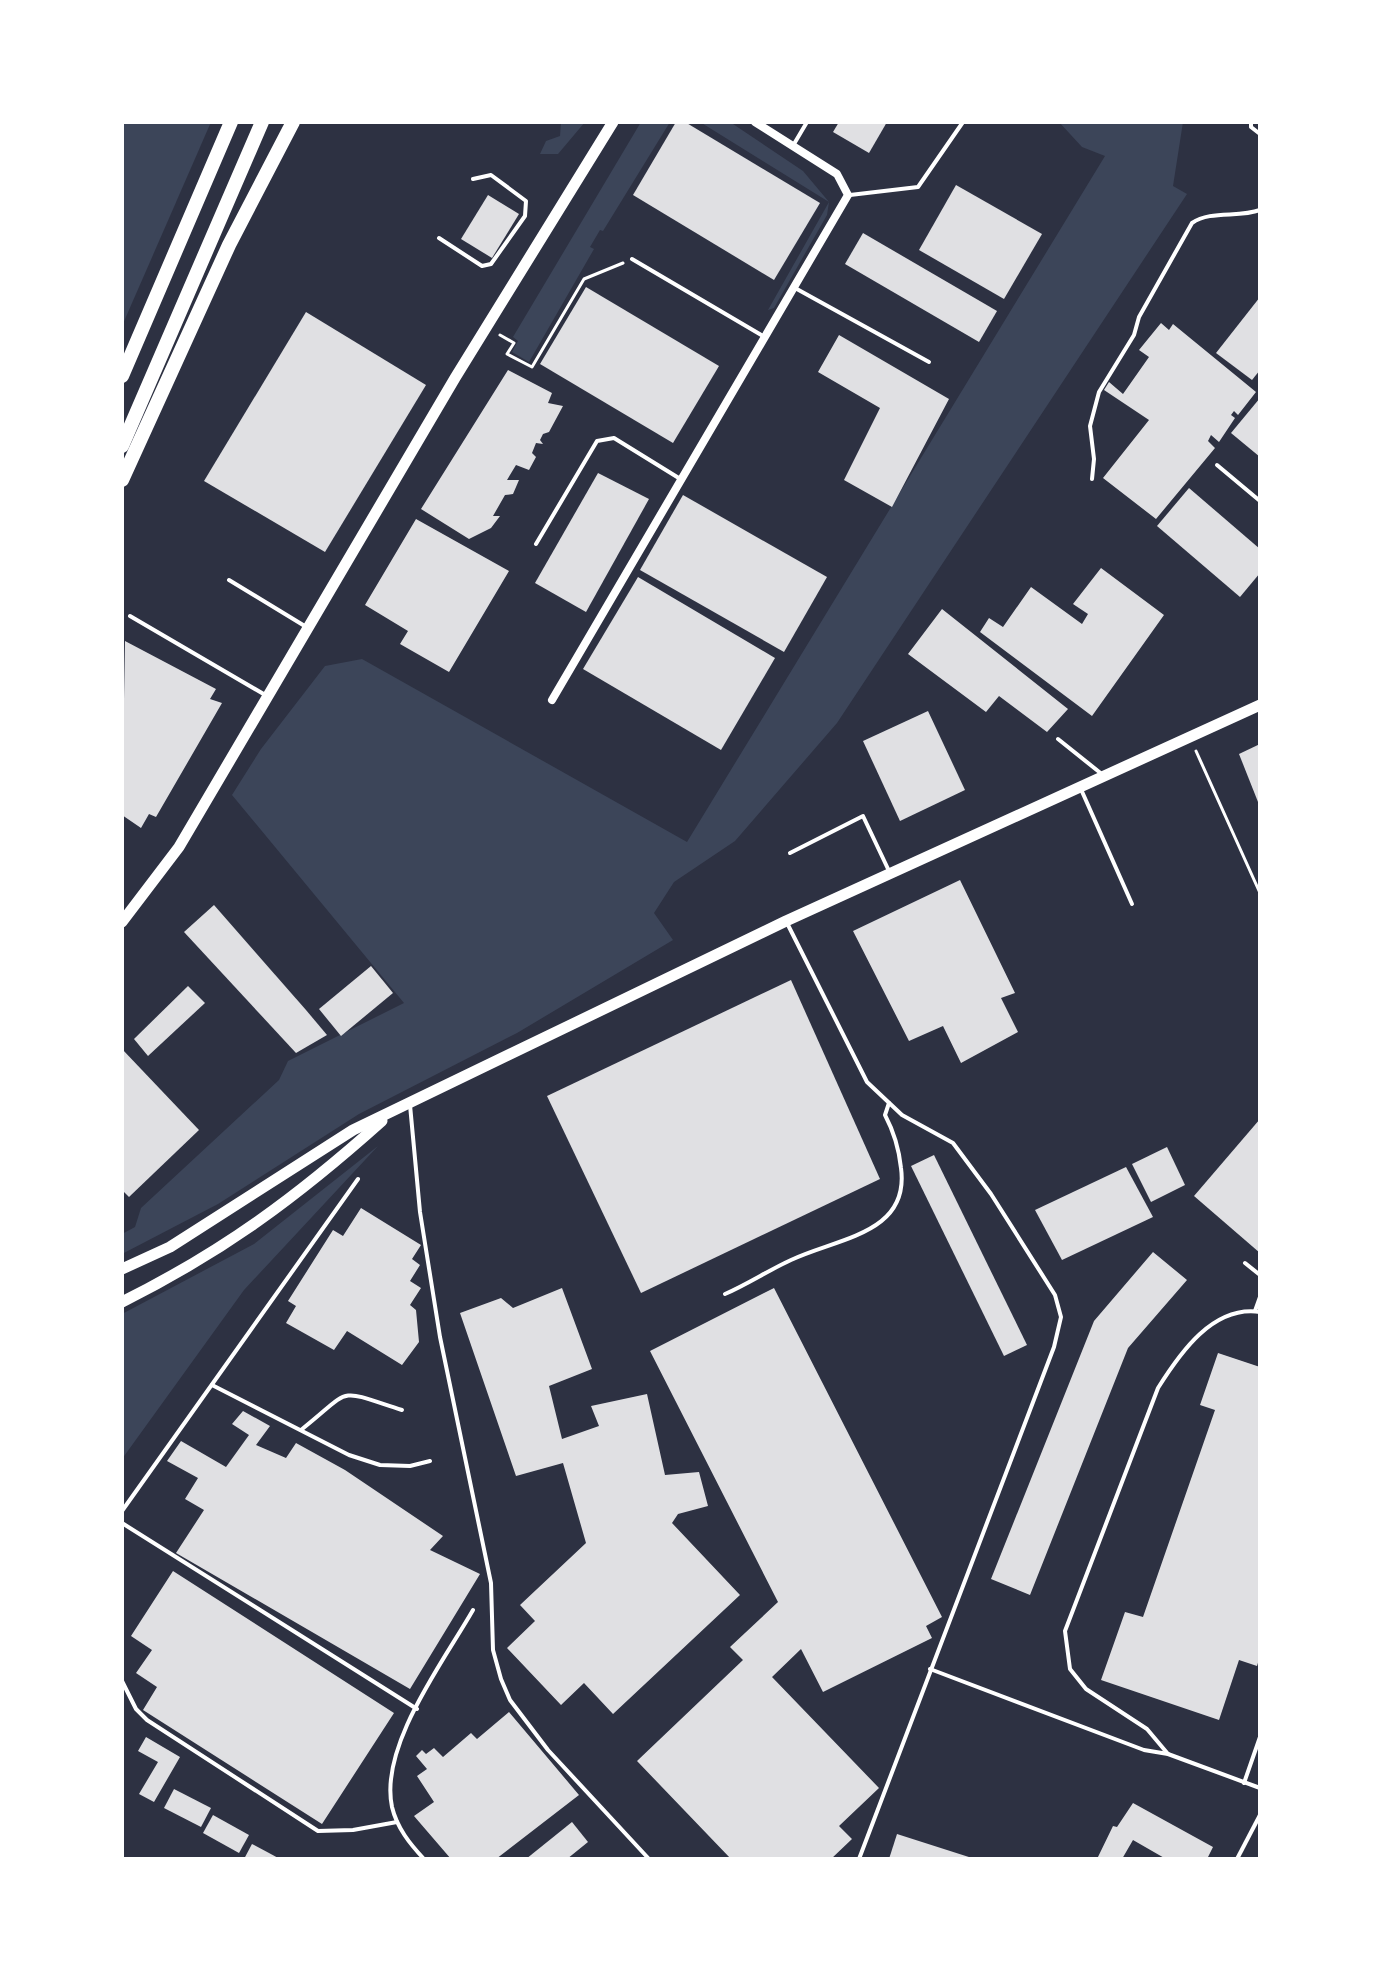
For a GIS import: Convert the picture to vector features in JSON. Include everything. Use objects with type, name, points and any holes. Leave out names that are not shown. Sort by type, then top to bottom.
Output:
[{"type":"highway","points":[[122,376],[231,122]]},
{"type":"highway","points":[[122,446],[262,122]]},
{"type":"highway","points":[[122,480],[229,245],[293,122]]},
{"type":"street","points":[[122,922],[179,847],[486,328],[613,122]]},
{"type":"street","points":[[552,700],[848,195],[837,174],[755,122]]},
{"type":"street","points":[[122,1269],[170,1247],[353,1130],[786,921],[1260,705]]},
{"type":"street","points":[[122,1302],[228,1245],[308,1186],[391,1113]]},
{"type":"lane","points":[[792,146],[807,122]]},
{"type":"lane","points":[[848,195],[918,187],[963,122]]},
{"type":"lane","points":[[1251,124],[1260,134]]},
{"type":"lane","points":[[439,238],[482,266],[491,264],[525,216],[526,201],[491,175],[473,179]]},
{"type":"lane","points":[[1092,479],[1094,459],[1090,426],[1099,392],[1134,335],[1139,317],[1192,223],[1200,217],[1235,217],[1260,210]]},
{"type":"lane","points":[[632,259],[765,338]]},
{"type":"lane","points":[[794,287],[929,362]]},
{"type":"lane","points":[[536,544],[597,441],[614,438],[682,480]]},
{"type":"lane","points":[[1217,465],[1260,501]]},
{"type":"lane","points":[[229,580],[310,629]]},
{"type":"lane","points":[[130,616],[269,697]]},
{"type":"lane","points":[[1058,739],[1103,775]]},
{"type":"lane","points":[[1079,785],[1132,904]]},
{"type":"lane","points":[[790,853],[863,816],[890,873]]},
{"type":"lane","points":[[786,921],[867,1082],[902,1115],[953,1143],[991,1194],[1055,1295],[1061,1317],[1054,1347],[859,1859]]},
{"type":"lane","points":[[410,1102],[420,1212],[440,1337],[491,1583],[493,1650],[501,1679],[510,1700],[541,1741],[649,1859]]},
{"type":"lane","points":[[725,1294],[792,1259],[864,1232],[896,1209],[904,1190],[895,1133],[885,1115],[889,1103]]},
{"type":"lane","points":[[122,1511],[358,1179]]},
{"type":"lane","points":[[1245,1263],[1260,1275]]},
{"type":"lane","points":[[1168,1754],[1147,1729],[1076,1679],[1066,1658],[1065,1631],[1100,1531],[1158,1388],[1172,1366],[1214,1322],[1229,1314],[1258,1312],[1260,1297]]},
{"type":"lane","points":[[212,1385],[349,1455],[380,1465],[410,1466],[430,1461]]},
{"type":"lane","points":[[301,1430],[340,1395],[354,1394],[402,1410]]},
{"type":"lane","points":[[122,1523],[417,1709]]},
{"type":"lane","points":[[424,1859],[397,1822],[392,1805],[392,1771],[406,1729],[473,1610]]},
{"type":"lane","points":[[930,1669],[1144,1750],[1168,1754],[1260,1788]]},
{"type":"lane","points":[[122,1681],[136,1709],[147,1720],[318,1831],[353,1830],[397,1822]]},
{"type":"lane","points":[[1244,1783],[1260,1737]]},
{"type":"lane","points":[[1237,1859],[1260,1815]]},
{"type":"path","points":[[486,328],[514,343],[507,354],[532,367],[584,279],[632,259]]},
{"type":"path","points":[[1190,736],[1260,893]]},
{"type":"shaded area","points":[[122,122],[211,122],[122,326]]},
{"type":"shaded area","points":[[561,122],[585,122],[558,154],[540,154],[546,141],[560,136]]},
{"type":"shaded area","points":[[641,122],[670,122],[590,247],[594,249],[529,362],[512,352],[518,341],[513,337]]},
{"type":"shaded area","points":[[700,122],[730,122],[803,171],[829,202]]},
{"type":"shaded area","points":[[1059,122],[1183,122],[1173,186],[1187,194],[837,723],[735,841],[674,882],[654,913],[673,940],[517,1033],[359,1114],[218,1204],[122,1254],[122,1234],[135,1227],[141,1208],[279,1080],[288,1061],[404,1003],[232,795],[261,749],[325,666],[362,659],[687,842],[1105,156],[1082,147]]},
{"type":"shaded area","points":[[829,202],[827,215],[774,308],[768,310]]},
{"type":"shaded area","points":[[378,1146],[244,1290],[122,1459],[122,1314],[254,1244]]},
{"type":"building","points":[[676,122],[685,122],[820,203],[774,280],[633,195]]},
{"type":"building","points":[[839,122],[887,122],[869,153],[833,132]]},
{"type":"building","points":[[956,185],[1042,234],[1004,299],[919,250]]},
{"type":"building","points":[[488,195],[519,214],[492,258],[461,239]]},
{"type":"building","points":[[863,233],[997,311],[979,342],[845,264]]},
{"type":"building","points":[[586,287],[719,366],[673,443],[540,364]]},
{"type":"building","points":[[1260,297],[1260,370],[1252,380],[1216,353]]},
{"type":"building","points":[[306,312],[426,385],[325,552],[204,481]]},
{"type":"building","points":[[1161,323],[1169,330],[1173,324],[1256,392],[1238,415],[1234,411],[1231,415],[1235,418],[1219,442],[1211,435],[1208,441],[1215,448],[1156,519],[1103,478],[1149,420],[1104,390],[1109,382],[1123,394],[1149,357],[1139,350]]},
{"type":"building","points":[[839,335],[949,399],[892,507],[844,480],[880,408],[818,372]]},
{"type":"building","points":[[508,370],[552,393],[548,403],[563,406],[549,432],[543,434],[540,440],[543,444],[536,443],[532,453],[536,457],[529,470],[516,465],[507,480],[519,480],[513,494],[505,495],[493,516],[500,516],[491,528],[469,539],[421,509]]},
{"type":"building","points":[[1260,398],[1260,457],[1231,433]]},
{"type":"building","points":[[598,473],[649,499],[586,612],[535,583]]},
{"type":"building","points":[[1189,488],[1260,549],[1260,573],[1240,597],[1157,526]]},
{"type":"building","points":[[683,495],[827,577],[784,652],[640,570]]},
{"type":"building","points":[[416,519],[509,571],[449,672],[400,644],[408,631],[365,605]]},
{"type":"building","points":[[1101,568],[1164,615],[1092,716],[980,632],[989,618],[1003,627],[1031,587],[1082,624],[1088,614],[1073,604]]},
{"type":"building","points":[[638,577],[775,658],[721,750],[583,669]]},
{"type":"building","points":[[942,609],[1068,709],[1047,732],[999,696],[986,712],[908,654]]},
{"type":"building","points":[[125,641],[216,689],[210,699],[222,703],[156,817],[149,814],[141,828],[122,815]]},
{"type":"building","points":[[928,711],[965,790],[900,821],[863,741]]},
{"type":"building","points":[[1260,744],[1260,807],[1239,754]]},
{"type":"building","points":[[960,880],[1015,993],[1001,998],[1018,1032],[961,1063],[943,1026],[909,1041],[853,931]]},
{"type":"building","points":[[214,905],[327,1035],[296,1053],[184,932]]},
{"type":"building","points":[[371,966],[393,993],[341,1036],[319,1009]]},
{"type":"building","points":[[791,980],[880,1179],[641,1293],[547,1096]]},
{"type":"building","points":[[188,986],[205,1003],[148,1056],[134,1039]]},
{"type":"building","points":[[122,1049],[199,1130],[129,1197],[122,1190]]},
{"type":"building","points":[[1260,1119],[1260,1253],[1194,1196]]},
{"type":"building","points":[[1167,1147],[1185,1185],[1151,1202],[1132,1164]]},
{"type":"building","points":[[934,1155],[1027,1345],[1004,1356],[911,1166]]},
{"type":"building","points":[[1126,1167],[1153,1217],[1062,1260],[1035,1210]]},
{"type":"building","points":[[361,1208],[421,1245],[412,1259],[420,1265],[410,1281],[421,1288],[410,1305],[416,1310],[419,1342],[402,1365],[347,1331],[334,1350],[286,1323],[296,1306],[288,1301],[333,1230],[343,1236]]},
{"type":"building","points":[[1153,1252],[1187,1280],[1128,1348],[1030,1595],[991,1579],[1094,1321]]},
{"type":"building","points":[[562,1288],[592,1369],[549,1386],[562,1439],[599,1426],[591,1406],[647,1394],[665,1475],[699,1472],[708,1506],[678,1514],[672,1523],[740,1595],[613,1714],[584,1683],[561,1705],[507,1648],[535,1621],[520,1605],[586,1543],[563,1463],[516,1476],[460,1313],[501,1298],[513,1308]]},
{"type":"building","points":[[774,1288],[942,1617],[926,1626],[932,1638],[823,1692],[801,1649],[772,1677],[879,1788],[839,1826],[852,1839],[831,1859],[731,1859],[637,1761],[743,1660],[730,1647],[778,1602],[650,1351]]},
{"type":"building","points":[[1218,1353],[1260,1367],[1260,1656],[1257,1666],[1239,1660],[1219,1720],[1101,1680],[1125,1612],[1143,1617],[1215,1410],[1200,1405]]},
{"type":"building","points":[[243,1411],[270,1426],[256,1445],[286,1458],[296,1443],[345,1470],[443,1536],[430,1550],[480,1574],[410,1689],[176,1553],[204,1510],[185,1499],[198,1478],[167,1461],[181,1441],[226,1467],[249,1435],[232,1424]]},
{"type":"building","points":[[173,1571],[394,1713],[322,1824],[143,1710],[157,1687],[136,1673],[152,1650],[131,1636]]},
{"type":"building","points":[[509,1712],[579,1795],[496,1859],[451,1859],[414,1816],[434,1802],[417,1776],[427,1769],[416,1756],[422,1750],[426,1754],[434,1748],[443,1757],[471,1733],[477,1739]]},
{"type":"building","points":[[146,1737],[180,1757],[154,1802],[139,1794],[158,1762],[138,1751]]},
{"type":"building","points":[[174,1789],[211,1808],[201,1827],[164,1808]]},
{"type":"building","points":[[1133,1803],[1213,1847],[1207,1859],[1166,1859],[1133,1840],[1122,1859],[1097,1859],[1113,1826],[1117,1827]]},
{"type":"building","points":[[213,1815],[249,1835],[239,1853],[203,1833]]},
{"type":"building","points":[[572,1822],[588,1842],[567,1859],[526,1859]]},
{"type":"building","points":[[897,1834],[972,1858],[972,1859],[889,1859]]},
{"type":"building","points":[[252,1844],[269,1853],[280,1859],[244,1859]]}]
